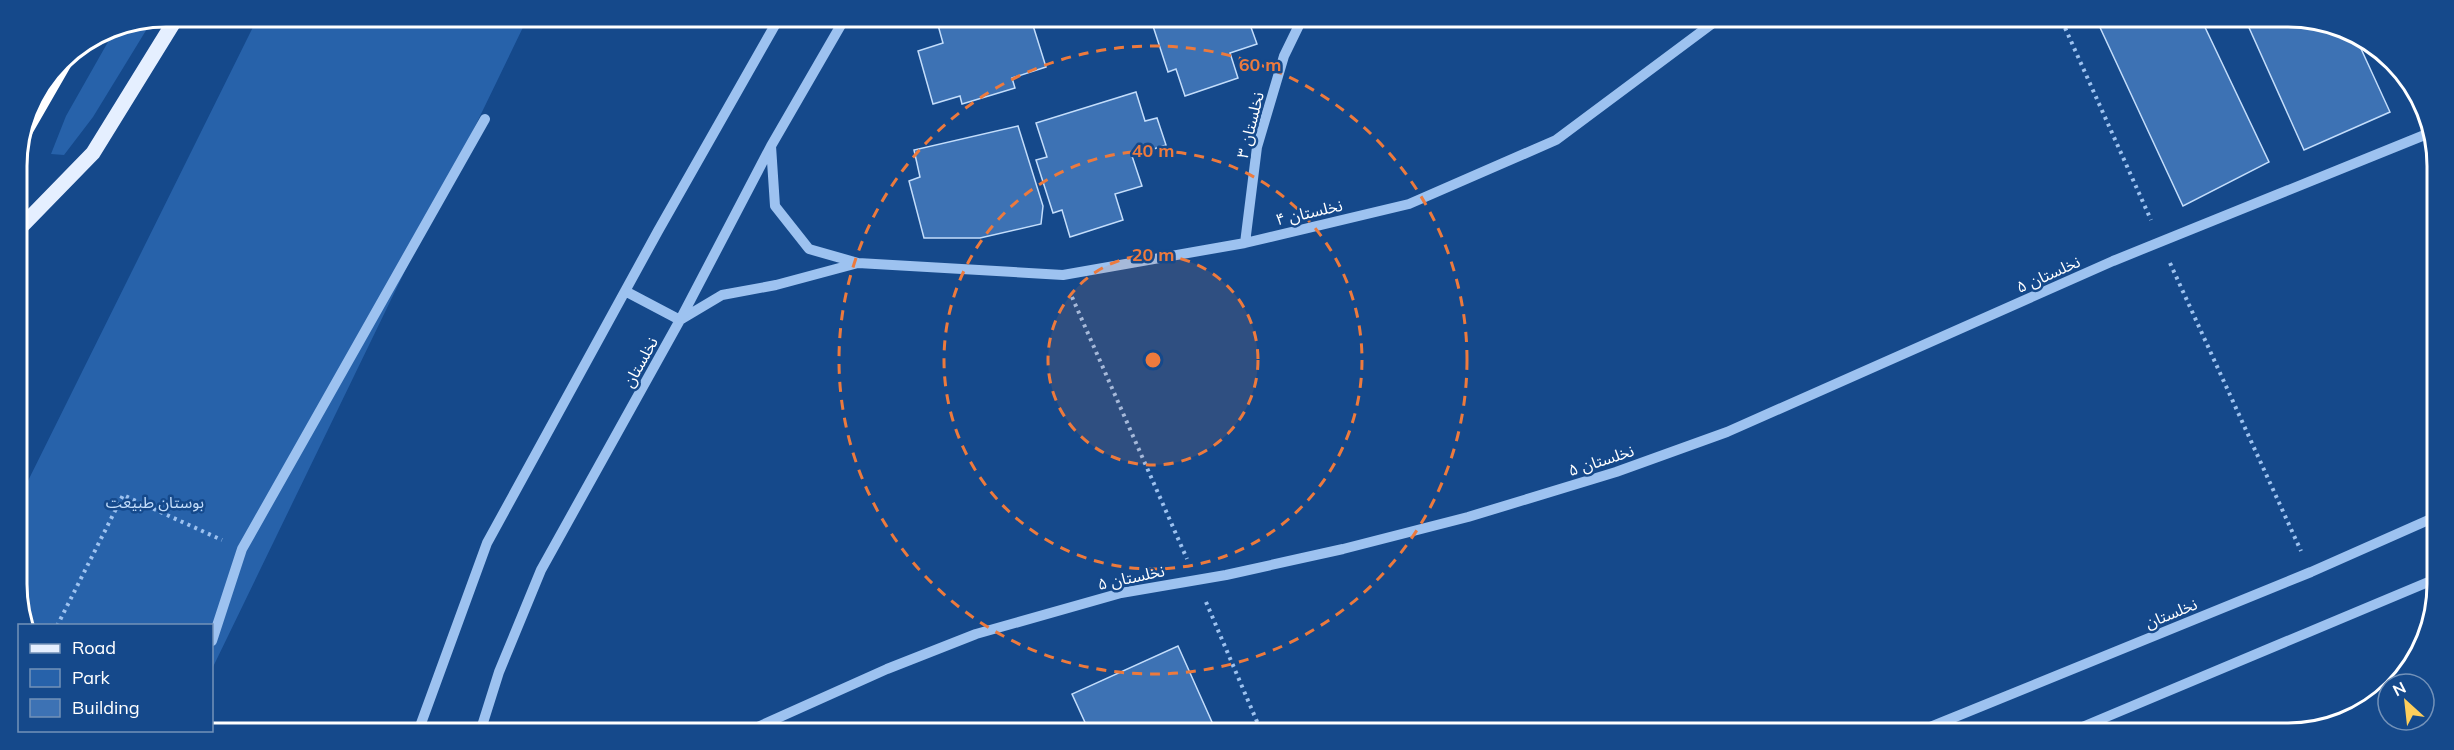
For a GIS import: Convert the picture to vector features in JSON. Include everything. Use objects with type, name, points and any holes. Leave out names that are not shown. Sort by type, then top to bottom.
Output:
[{"type":"main road","points":[[27,221],[93,153],[170,27]]},
{"type":"street","points":[[421,723],[487,543],[625,291],[774,27]]},
{"type":"street","name":"نخلستان","points":[[482,723],[499,672],[541,570],[680,320],[771,146],[840,27]]},
{"type":"street","name":"نخلستان ۳","points":[[1245,243],[1257,147],[1284,56],[1298,27]]},
{"type":"street","name":"نخلستان ۴","points":[[858,263],[1063,275],[1245,243],[1409,204],[1556,140],[1708,27]]},
{"type":"street","points":[[213,638],[242,549],[485,119]]},
{"type":"street","name":"نخلستان ۵","points":[[766,723],[886,669],[976,634],[1121,593],[1196,580],[1354,546],[1468,517],[1616,472],[1727,432],[2160,242],[2423,136]]},
{"type":"street","points":[[771,146],[775,206],[809,249],[858,263]]},
{"type":"street","points":[[625,291],[680,320],[722,295],[776,285],[858,263]]},
{"type":"street","name":"نخلستان","points":[[1940,723],[2311,572],[2427,521]]},
{"type":"street","points":[[2092,723],[2427,583]]},
{"type":"path","points":[[2065,27],[2311,572]]},
{"type":"path","points":[[1063,275],[1258,723]]},
{"type":"path","points":[[58,624],[123,495],[242,549]]},
{"type":"green space","name":"بوستان طبیعت","points":[[253,27],[523,27],[213,667],[213,624],[33,624],[27,584],[27,483]]},
{"type":"green space","points":[[147,28],[93,117],[64,155],[51,154],[66,116],[109,40],[121,34]]},
{"type":"building","points":[[939,27],[1034,27],[1046,67],[1012,78],[1015,88],[962,104],[960,96],[933,104],[918,51],[943,43]]},
{"type":"building","points":[[1153,27],[1251,27],[1257,44],[1230,53],[1238,78],[1185,96],[1176,69],[1168,72]]},
{"type":"building","points":[[2100,27],[2205,27],[2269,162],[2183,206]]},
{"type":"building","points":[[2249,27],[2306,28],[2341,38],[2357,46],[2361,48],[2390,112],[2304,150]]},
{"type":"building","points":[[1136,92],[1145,121],[1157,118],[1166,145],[1132,156],[1142,186],[1115,194],[1123,220],[1070,237],[1062,210],[1053,213],[1036,160],[1047,157],[1036,123]]},
{"type":"building","points":[[1018,126],[1043,206],[1041,224],[980,238],[924,238],[909,181],[920,177],[914,150]]},
{"type":"building","points":[[1178,646],[1212,723],[1085,723],[1072,694]]}]
